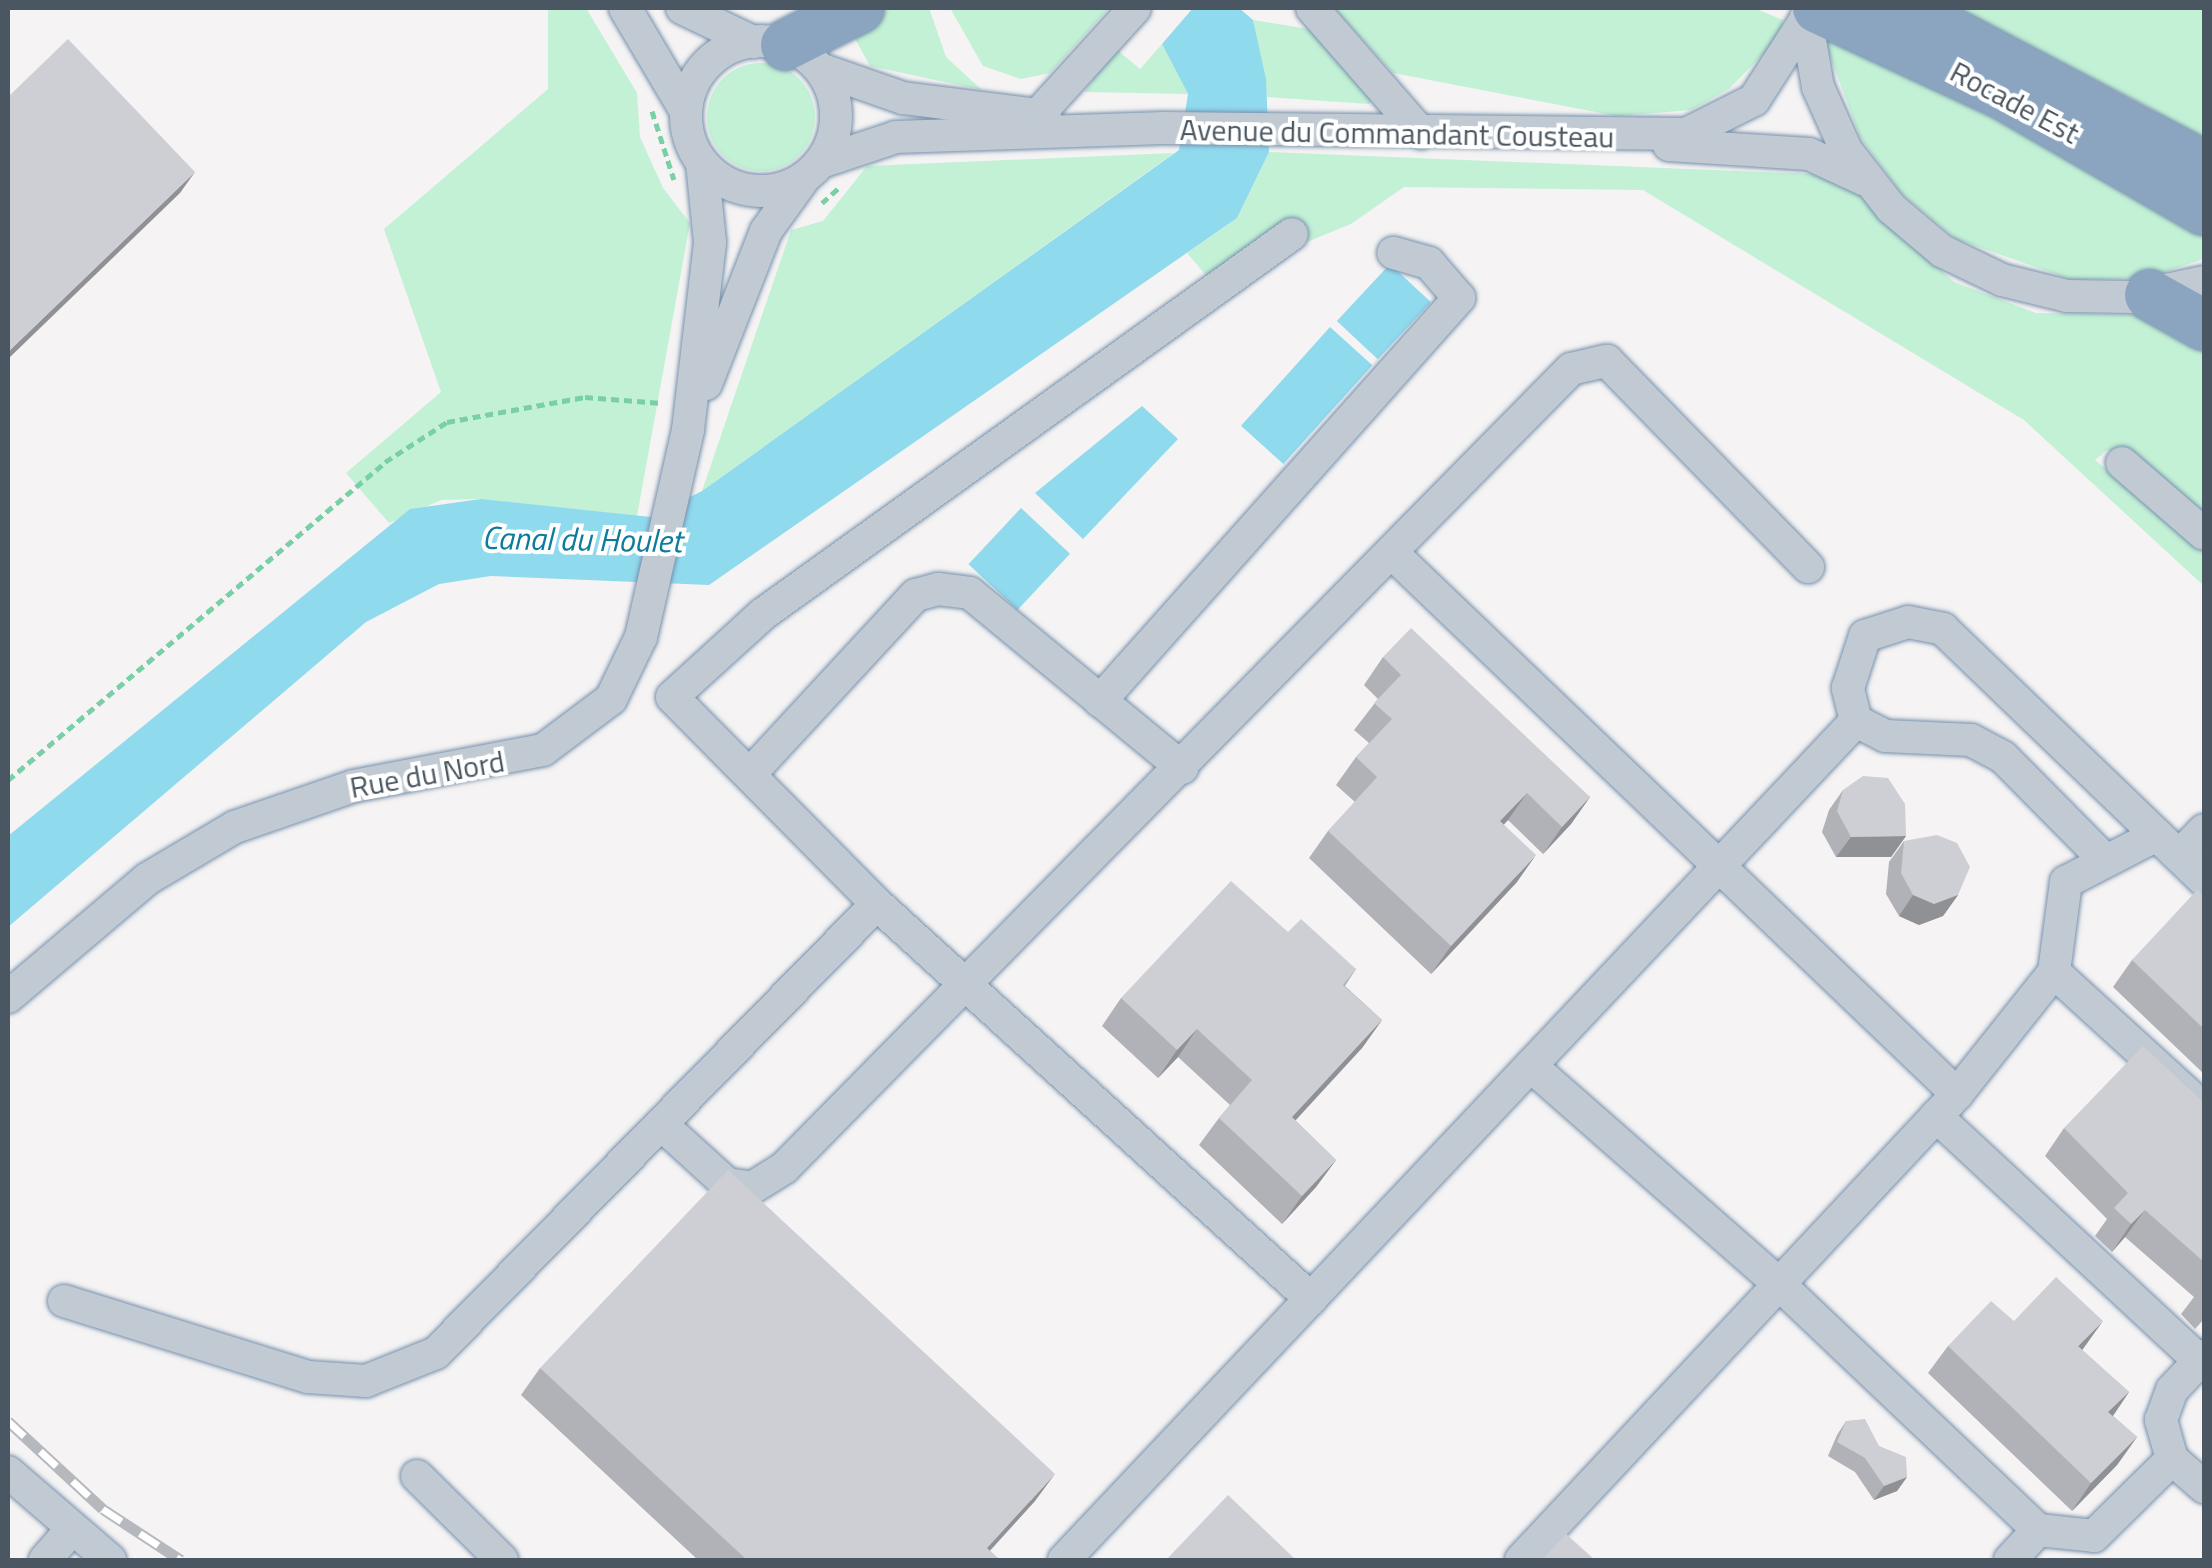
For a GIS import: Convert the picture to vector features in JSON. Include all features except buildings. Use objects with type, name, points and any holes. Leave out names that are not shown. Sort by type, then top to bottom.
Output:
[{"type":"highway","points":[[786,52],[859,8]]},
{"type":"highway","name":"Rocade Est","points":[[1810,11],[1893,21],[2202,194]]},
{"type":"highway","points":[[2150,295],[2204,325]]},
{"type":"street","points":[[625,8],[686,111],[702,163],[710,242],[688,430],[646,617],[615,694],[672,697],[877,904],[1311,1299]]},
{"type":"street","name":"Avenue du Commandant Cousteau","points":[[682,8],[903,98],[1164,128]]},
{"type":"street","points":[[1038,115],[1135,8]]},
{"type":"street","points":[[1312,8],[1421,134]]},
{"type":"street","points":[[1810,11],[1823,100],[1869,184],[1929,241],[2002,280],[2067,296],[2150,295],[2204,282]]},
{"type":"street","name":"Avenue du Commandant Cousteau","points":[[1630,139],[1698,131],[1742,110],[1780,72],[1810,11]]},
{"type":"street","points":[[686,111],[704,67],[786,52],[837,115],[813,170],[762,239],[688,430]]},
{"type":"street","name":"Avenue du Commandant Cousteau","points":[[813,170],[896,138],[1164,128],[1630,139],[1809,154],[1869,184]]},
{"type":"street","points":[[702,163],[750,191],[813,170]]},
{"type":"street","points":[[672,697],[763,614],[1292,234]]},
{"type":"street","points":[[1100,700],[1459,298],[1429,263],[1393,253]]},
{"type":"street","points":[[661,1124],[727,1184],[752,1188],[784,1168],[969,987],[1570,369],[1607,361],[1808,567]]},
{"type":"street","points":[[2122,463],[2204,534]]},
{"type":"street","points":[[1391,552],[1721,864],[1946,1105],[2202,1358],[2172,1390],[2161,1420],[2172,1459],[2204,1487]]},
{"type":"street","points":[[750,774],[916,595],[938,589],[970,593],[1182,768]]},
{"type":"street","points":[[2106,862],[2003,758],[1972,740],[1886,736],[1856,721],[1848,688],[1865,636],[1908,622],[1942,629],[2204,880]]},
{"type":"street","name":"Rue du Nord","points":[[8,997],[148,879],[235,827],[354,786],[543,750],[615,694]]},
{"type":"street","points":[[1064,1560],[1856,721]]},
{"type":"street","points":[[1520,1560],[1946,1105],[2054,972],[2054,919],[2066,882],[2106,862],[2168,846],[2204,830]]},
{"type":"street","points":[[64,1301],[308,1377],[366,1381],[408,1371],[436,1353],[877,904]]},
{"type":"street","points":[[2054,972],[2204,1109]]},
{"type":"street","points":[[1530,1066],[1779,1284],[2038,1530],[2094,1536],[2172,1459]]},
{"type":"street","points":[[8,1472],[110,1560]]},
{"type":"street","points":[[417,1476],[502,1560]]},
{"type":"street","points":[[45,1560],[71,1530]]},
{"type":"street","points":[[2010,1560],[2038,1530]]},
{"type":"path","points":[[652,98],[657,148],[683,191]]},
{"type":"path","points":[[8,780],[384,462],[447,422],[585,398],[664,402],[688,430]]},
{"type":"green space","points":[[548,8],[586,8],[637,93],[640,137],[663,188],[690,223],[637,516],[481,499],[441,500],[389,523],[346,473],[441,392],[384,229],[548,89]]},
{"type":"green space","points":[[880,8],[929,8],[946,57],[982,90],[870,66],[849,28]]},
{"type":"green space","points":[[950,8],[1109,8],[1050,73],[1021,79],[983,66]]},
{"type":"green space","points":[[1334,8],[1754,8],[1783,20],[1783,34],[1729,89],[1691,110],[1617,116],[1393,73]]},
{"type":"green space","points":[[1952,8],[2204,8],[2204,142],[2148,107]]},
{"type":"green space","points":[[1253,20],[1315,30],[1376,95],[1369,104],[1267,97]]},
{"type":"green space","points":[[1821,32],[1915,72],[2204,232],[2204,259],[2145,278],[2072,280],[1956,239],[1902,194],[1860,137]]},
{"type":"green space","points":[[1162,44],[1188,94],[1084,92],[1115,48],[1140,69]]},
{"type":"green space","points":[[761,63],[782,68],[799,79],[810,96],[815,117],[810,138],[799,155],[782,166],[761,171],[740,166],[723,155],[712,138],[707,117],[712,96],[723,79],[740,68]]},
{"type":"green space","points":[[1269,152],[1838,175],[1954,282],[2036,313],[2138,315],[2204,348],[2204,518],[2131,455],[2107,450],[2095,460],[2204,550],[2204,586],[2024,420],[1643,190],[1404,187],[1351,224],[1211,281],[1187,253],[1237,218]]},
{"type":"green space","points":[[1174,153],[702,491],[791,230],[823,221],[867,166]]},
{"type":"water","name":"Canal du Houlet","points":[[1193,8],[1239,8],[1253,20],[1266,79],[1269,152],[1237,218],[709,585],[491,576],[439,584],[366,622],[8,927],[8,836],[410,509],[481,499],[651,517],[702,491],[1179,150],[1188,94],[1162,44]]},
{"type":"water","points":[[1390,264],[1431,302],[1378,359],[1337,321]]},
{"type":"water","points":[[1330,327],[1372,365],[1283,464],[1241,426]]},
{"type":"water","points":[[1142,406],[1178,439],[1083,539],[1035,493]]},
{"type":"water","points":[[1021,508],[1070,554],[1017,610],[968,564]]},
{"type":"railway","points":[[8,1421],[103,1509],[181,1560]]}]
